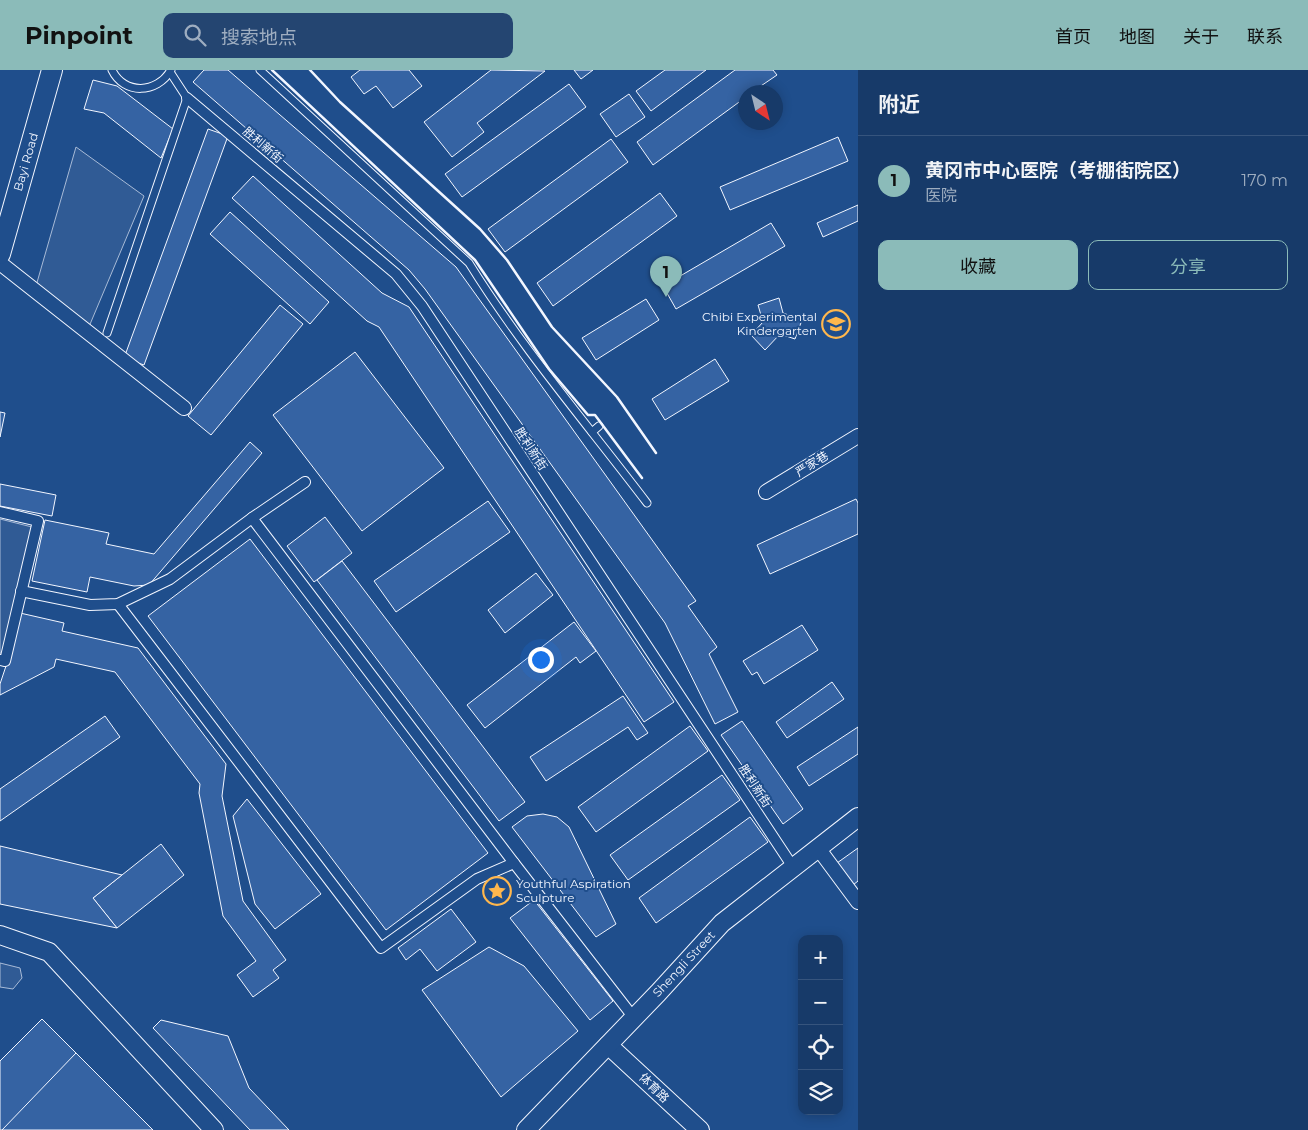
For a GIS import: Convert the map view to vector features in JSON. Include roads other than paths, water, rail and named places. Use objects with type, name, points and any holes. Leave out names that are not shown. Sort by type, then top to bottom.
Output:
[{"type":"main road","name":"Bayi Road","points":[[0,254],[52,70]]},
{"type":"street","name":"胜利新街","points":[[187,98],[396,274],[422,306],[793,867]]},
{"type":"street","points":[[0,263],[184,408]]},
{"type":"street","name":"严家巷","points":[[766,492],[858,436]]},
{"type":"street","points":[[21,591],[90,606],[118,604],[170,579],[252,518],[305,482]]},
{"type":"street","points":[[0,512],[38,521],[5,661],[0,660]]},
{"type":"street","points":[[252,518],[634,1018]]},
{"type":"street","points":[[118,604],[380,948],[477,879],[514,863]]},
{"type":"street","name":"Shengli Street","points":[[526,1130],[722,923],[858,817]]},
{"type":"street","points":[[818,848],[858,902]]},
{"type":"street","points":[[0,935],[49,952],[214,1130]]},
{"type":"street","name":"体育路","points":[[608,1045],[700,1130]]},
{"type":"lane","points":[[107,333],[187,98],[170,71],[158,84],[141,89],[125,85],[118,80],[112,70]]},
{"type":"lane","points":[[260,70],[469,263],[524,344],[647,503]]},
{"type":"lane","points":[[592,432],[599,426]]},
{"type":"place","name":"黄冈市中心医院（考棚街院区）","points":[[666,297]]},
{"type":"place","name":"Chibi Experimental Kindergarten","points":[[836,324]]},
{"type":"place","name":"Youthful Aspiration Sculpture","points":[[497,891]]}]
